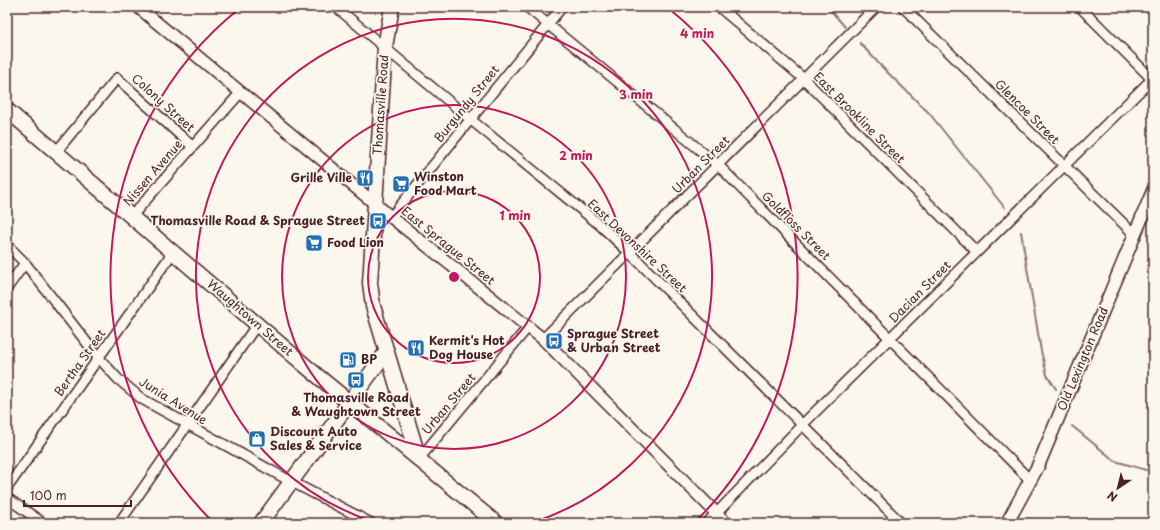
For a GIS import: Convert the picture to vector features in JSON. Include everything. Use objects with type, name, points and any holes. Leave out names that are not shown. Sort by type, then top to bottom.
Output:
[{"type":"main road","name":"Thomasville Road","points":[[392,7],[385,47],[370,283],[374,306],[418,459]]},
{"type":"main road","name":"Waughtown Street","points":[[7,110],[349,402],[496,523]]},
{"type":"main road","name":"Old Lexington Road","points":[[1007,523],[1031,481],[1153,191]]},
{"type":"main road","points":[[261,523],[290,481],[387,351]]},
{"type":"street","name":"East Sprague Street","points":[[138,7],[391,217],[529,326],[726,523]]},
{"type":"street","name":"East Devonshire Street","points":[[336,7],[600,225],[803,424],[901,523]]},
{"type":"street","name":"Goldfloss Street","points":[[527,7],[718,165],[1031,481]]},
{"type":"street","name":"Burgundy Street","points":[[391,217],[562,7]]},
{"type":"street","name":"East Brookline Street","points":[[719,7],[804,79],[977,252]]},
{"type":"street","name":"Urban Street","points":[[543,339],[876,7]]},
{"type":"street","name":"Glencoe Street","points":[[903,7],[1135,235]]},
{"type":"street","points":[[1080,7],[1152,79]]},
{"type":"street","name":"Colony Street","points":[[56,152],[117,78],[192,146]]},
{"type":"street","name":"Dacian Street","points":[[707,523],[803,424],[1063,165],[1152,79]]},
{"type":"street","name":"Nissen Avenue","points":[[131,217],[241,92]]},
{"type":"street","name":"Junia Avenue","points":[[7,245],[24,263],[98,357],[118,379],[142,399],[188,426],[371,523]]},
{"type":"street","name":"Bertha Street","points":[[7,488],[173,252]]},
{"type":"street","points":[[7,288],[24,263]]},
{"type":"street","points":[[119,523],[188,426],[258,323]]},
{"type":"street","name":"Urban Street","points":[[418,459],[529,326]]},
{"type":"street","points":[[7,498],[43,523]]},
{"type":"waterway","points":[[828,7],[845,27]]},
{"type":"waterway","points":[[860,43],[929,113],[1005,208]]},
{"type":"waterway","points":[[1021,232],[1041,351],[1047,375],[1056,389]]},
{"type":"waterway","points":[[1072,426],[1115,461],[1153,472]]},
{"type":"place","name":"Grille Ville","points":[[365,178]]},
{"type":"place","name":"Winston Food Mart","points":[[401,184]]},
{"type":"place","name":"Thomasville Road & Sprague Street","points":[[378,221]]},
{"type":"place","name":"Food Lion","points":[[314,243]]},
{"type":"place","name":"Sprague Street & Urban Street","points":[[554,341]]},
{"type":"place","name":"Kermit's Hot Dog House","points":[[416,348]]},
{"type":"place","name":"BP","points":[[348,360]]},
{"type":"place","name":"Thomasville Road & Waughtown Street","points":[[356,380]]},
{"type":"place","name":"Discount Auto Sales & Service","points":[[257,439]]}]
